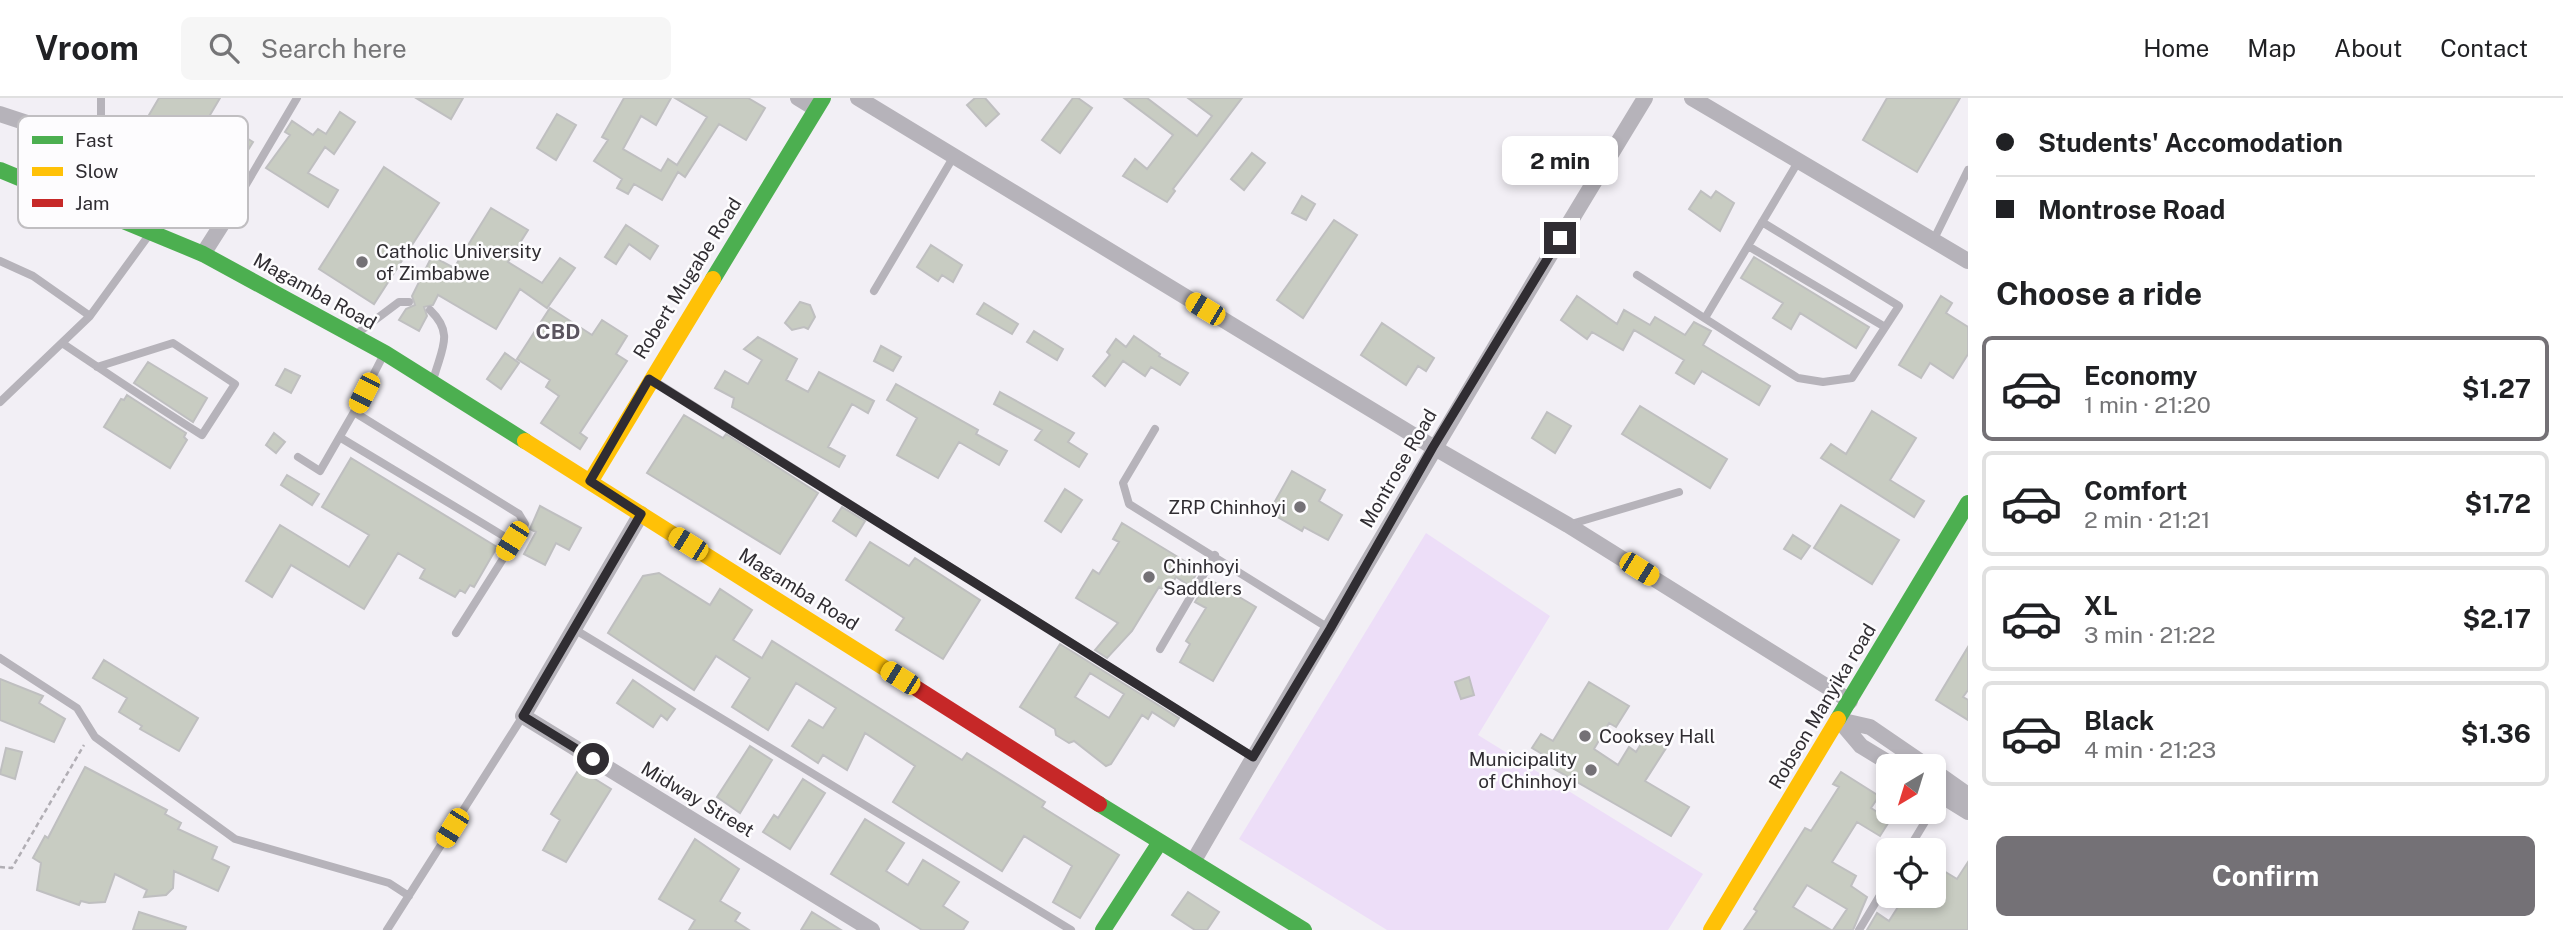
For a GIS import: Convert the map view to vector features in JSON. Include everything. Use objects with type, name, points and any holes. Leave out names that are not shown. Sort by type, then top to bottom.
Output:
[{"type":"main road","name":"Robert Mugabe Road","points":[[590,481],[649,379],[819,104]]},
{"type":"main road","name":"Magamba Road","points":[[0,170],[18,177]]},
{"type":"main road","name":"Magamba Road","points":[[142,228],[203,254],[384,353],[1304,930]]},
{"type":"main road","name":"Robson Manyika road","points":[[1711,930],[1968,503]]},
{"type":"main road","points":[[1103,930],[1160,842]]},
{"type":"street","points":[[798,98],[819,104]]},
{"type":"street","points":[[858,98],[1433,447],[1568,525],[1850,701]]},
{"type":"street","name":"Montrose Road","points":[[1192,862],[1330,629],[1433,447],[1645,98]]},
{"type":"street","points":[[1692,98],[1968,261]]},
{"type":"street","points":[[0,114],[18,120]]},
{"type":"street","points":[[203,254],[219,228]]},
{"type":"street","points":[[523,716],[641,514]]},
{"type":"street","name":"Midway Street","points":[[523,716],[872,930]]},
{"type":"street","points":[[1839,720],[1861,746],[1876,755]]},
{"type":"street","points":[[1839,720],[1870,727],[1909,754]]},
{"type":"street","points":[[1946,779],[1968,795]]},
{"type":"street","points":[[1946,805],[1968,812]]},
{"type":"lane","points":[[101,98],[101,116]]},
{"type":"lane","points":[[248,180],[297,98]]},
{"type":"lane","points":[[874,291],[954,156]]},
{"type":"lane","points":[[1705,318],[1798,162]]},
{"type":"lane","points":[[1933,241],[1968,170]]},
{"type":"lane","points":[[1637,275],[1798,378],[1823,382],[1852,378],[1899,306],[1762,222]]},
{"type":"lane","points":[[0,402],[90,316],[152,232]]},
{"type":"lane","points":[[1748,246],[1885,327]]},
{"type":"lane","points":[[0,261],[33,276],[90,316]]},
{"type":"lane","points":[[354,336],[399,302],[409,302]]},
{"type":"lane","points":[[430,310],[443,323],[446,332],[432,383]]},
{"type":"lane","points":[[62,343],[97,367],[202,435],[234,384],[173,343],[97,367]]},
{"type":"lane","points":[[298,457],[320,471],[341,438],[384,353]]},
{"type":"lane","points":[[649,379],[1253,757]]},
{"type":"lane","points":[[354,412],[519,514],[525,524],[456,633]]},
{"type":"lane","points":[[1155,429],[1123,484],[1129,504],[1215,555],[1330,629]]},
{"type":"lane","points":[[341,438],[512,541]]},
{"type":"lane","points":[[1568,525],[1679,492]]},
{"type":"lane","points":[[1160,649],[1215,555]]},
{"type":"lane","points":[[574,629],[1071,930]]},
{"type":"lane","points":[[0,658],[77,708],[94,737],[235,839],[389,883],[409,896]]},
{"type":"lane","points":[[387,930],[523,716]]},
{"type":"lane","points":[[1859,930],[1876,902]]},
{"type":"path","points":[[0,867],[12,868],[88,739],[94,737]]},
{"type":"shaded area","points":[[1426,533],[1550,616],[1478,735],[1703,874],[1668,930],[1387,930],[1239,839]]},
{"type":"building","points":[[159,98],[220,98],[212,116],[148,116]]},
{"type":"building","points":[[416,98],[463,98],[451,119]]},
{"type":"building","points":[[624,98],[671,98],[656,125],[641,116],[623,149],[661,171],[668,159],[677,165],[707,117],[675,98],[748,98],[765,108],[746,140],[719,124],[685,177],[678,172],[662,200],[634,184],[628,194],[617,188],[622,179],[594,161],[608,140],[602,137]]},
{"type":"building","points":[[975,98],[985,98],[999,114],[986,126],[967,105]]},
{"type":"building","points":[[1073,98],[1078,98],[1092,108],[1060,153],[1042,140]]},
{"type":"building","points":[[1124,98],[1147,98],[1197,136],[1212,116],[1188,98],[1242,98],[1173,189],[1175,191],[1167,202],[1123,176],[1135,159],[1147,169],[1173,135]]},
{"type":"building","points":[[1887,98],[1960,98],[1917,172],[1863,140]]},
{"type":"building","points":[[340,112],[355,122],[334,154],[325,147],[308,173],[338,190],[328,207],[266,168],[290,135],[285,132],[292,121],[313,135],[318,129],[326,134]]},
{"type":"building","points":[[557,114],[576,125],[556,160],[537,148]]},
{"type":"building","points":[[1252,153],[1265,163],[1244,190],[1231,179]]},
{"type":"building","points":[[384,167],[439,203],[374,304],[319,269]]},
{"type":"building","points":[[1701,191],[1711,198],[1716,191],[1734,203],[1720,231],[1689,209]]},
{"type":"building","points":[[1302,196],[1315,204],[1306,220],[1292,213]]},
{"type":"building","points":[[491,208],[528,230],[508,262],[542,283],[560,258],[575,268],[547,308],[520,289],[496,329],[438,295],[433,305],[424,307],[427,316],[419,331],[399,320],[406,309],[415,305],[412,296],[432,256],[454,268]]},
{"type":"building","points":[[1334,220],[1357,235],[1303,318],[1277,300]]},
{"type":"building","points":[[626,225],[658,246],[650,259],[629,244],[616,264],[605,257]]},
{"type":"building","points":[[931,245],[962,265],[953,282],[942,275],[938,281],[917,267]]},
{"type":"building","points":[[1754,257],[1869,327],[1856,348],[1800,313],[1791,329],[1773,318],[1783,303],[1741,278]]},
{"type":"building","points":[[1577,296],[1617,324],[1624,310],[1650,325],[1655,317],[1685,335],[1694,322],[1711,331],[1703,345],[1770,386],[1759,405],[1702,371],[1694,384],[1676,373],[1684,360],[1634,330],[1623,350],[1592,332],[1587,339],[1561,320]]},
{"type":"building","points":[[1941,296],[1952,303],[1946,313],[1968,327],[1968,354],[1953,378],[1930,363],[1921,378],[1899,365]]},
{"type":"building","points":[[800,302],[810,305],[815,317],[808,329],[804,327],[792,330],[785,323]]},
{"type":"building","points":[[984,303],[1018,324],[1012,334],[977,314]]},
{"type":"building","points":[[550,308],[592,335],[602,320],[627,336],[616,354],[627,361],[580,433],[587,438],[580,449],[541,423],[559,396],[546,387],[550,380],[517,359]]},
{"type":"building","points":[[1382,323],[1434,358],[1426,371],[1418,366],[1406,385],[1361,355]]},
{"type":"building","points":[[1034,331],[1063,349],[1057,360],[1027,342]]},
{"type":"building","points":[[1134,336],[1160,354],[1159,356],[1188,373],[1180,385],[1151,367],[1145,376],[1123,361],[1105,386],[1093,376],[1110,355],[1107,352],[1116,339],[1126,347]]},
{"type":"building","points":[[758,337],[797,359],[786,380],[808,392],[819,372],[874,401],[868,413],[852,404],[828,447],[845,456],[839,467],[732,407],[734,398],[715,388],[725,371],[748,384],[762,360],[744,349]]},
{"type":"building","points":[[881,346],[901,357],[893,371],[874,361]]},
{"type":"building","points":[[505,353],[519,363],[501,389],[487,379]]},
{"type":"building","points":[[148,362],[207,398],[193,422],[134,383]]},
{"type":"building","points":[[285,369],[300,376],[291,393],[276,385]]},
{"type":"building","points":[[896,384],[978,430],[976,434],[1007,451],[999,465],[959,442],[938,478],[897,455],[917,418],[887,400]]},
{"type":"building","points":[[1000,392],[1074,433],[1068,442],[1087,454],[1079,467],[1035,440],[1042,430],[994,404]]},
{"type":"building","points":[[127,395],[186,433],[184,437],[187,440],[170,468],[104,427],[121,399],[124,400]]},
{"type":"building","points":[[1640,406],[1727,459],[1710,488],[1622,434]]},
{"type":"building","points":[[1872,411],[1916,438],[1890,480],[1924,501],[1914,517],[1821,458],[1831,444],[1846,454]]},
{"type":"building","points":[[1547,412],[1571,426],[1555,453],[1532,438]]},
{"type":"building","points":[[684,415],[723,438],[726,434],[818,493],[780,554],[647,473]]},
{"type":"building","points":[[274,433],[285,442],[276,453],[266,445]]},
{"type":"building","points":[[351,458],[497,547],[474,587],[470,585],[465,593],[460,590],[455,597],[420,578],[425,569],[398,553],[364,609],[291,565],[272,597],[246,581],[280,525],[349,567],[369,535],[322,507]]},
{"type":"building","name":"ZRP Chinhoyi","points":[[1292,471],[1325,490],[1319,501],[1342,515],[1328,540],[1304,527],[1302,531],[1269,512]]},
{"type":"building","points":[[287,475],[319,494],[312,505],[281,485]]},
{"type":"building","points":[[1065,489],[1082,500],[1061,532],[1045,521]]},
{"type":"building","points":[[1841,505],[1899,540],[1872,584],[1814,548]]},
{"type":"building","points":[[540,506],[581,528],[569,550],[556,543],[545,565],[524,554],[536,532],[530,529]]},
{"type":"building","points":[[842,507],[865,521],[856,536],[833,521]]},
{"type":"building","points":[[1122,523],[1191,565],[1189,568],[1197,572],[1190,586],[1176,577],[1167,592],[1159,587],[1132,631],[1107,658],[1095,650],[1118,623],[1076,598],[1093,570],[1099,574],[1119,542],[1113,539]]},
{"type":"building","points":[[1793,535],[1810,546],[1801,559],[1784,549]]},
{"type":"building","points":[[870,542],[909,566],[915,558],[980,600],[943,659],[896,630],[904,618],[846,580]]},
{"type":"building","points":[[659,573],[710,605],[720,589],[752,610],[733,640],[762,658],[772,641],[962,760],[967,753],[1045,802],[1042,807],[1119,855],[1080,918],[1053,902],[1072,866],[1024,836],[1002,871],[924,822],[893,802],[915,766],[865,733],[847,770],[823,755],[818,763],[792,746],[809,720],[823,728],[836,708],[796,683],[768,730],[732,707],[750,678],[716,656],[694,690],[608,633],[643,576]]},
{"type":"building","points":[[1209,579],[1256,607],[1213,681],[1180,662],[1190,644],[1186,641],[1206,608],[1195,602]]},
{"type":"building","points":[[1060,644],[1179,718],[1174,726],[1152,712],[1148,719],[1142,715],[1111,764],[1106,766],[1074,741],[1069,743],[1056,735],[1055,729],[1020,707]],"holes":[[[1090,673],[1124,694],[1109,718],[1075,697]]]},
{"type":"building","points":[[1968,647],[1968,690],[1963,697],[1968,700],[1968,720],[1936,700]]},
{"type":"building","points":[[104,660],[198,718],[179,751],[140,729],[142,726],[119,712],[127,698],[93,678]]},
{"type":"building","points":[[1469,677],[1474,695],[1461,699],[1455,682]]},
{"type":"building","points":[[0,679],[43,696],[39,703],[65,719],[54,742],[0,720]]},
{"type":"building","points":[[633,680],[675,709],[667,720],[661,715],[653,727],[617,703]]},
{"type":"building","name":"Municipality of Chinhoyi","points":[[1589,682],[1629,706],[1616,727],[1609,723],[1594,749],[1618,765],[1629,747],[1636,752],[1648,733],[1668,745],[1645,781],[1689,807],[1671,836],[1544,763],[1547,757],[1532,748],[1541,734],[1553,741]]},
{"type":"building","points":[[750,746],[772,760],[740,813],[717,797]]},
{"type":"building","points":[[6,748],[22,752],[15,779],[0,774]]},
{"type":"building","points":[[85,767],[167,810],[165,814],[181,823],[178,829],[217,847],[212,859],[229,867],[218,891],[174,871],[173,888],[166,895],[144,897],[147,890],[115,874],[105,902],[81,901],[79,905],[37,890],[41,863],[33,858],[45,836],[48,838]]},
{"type":"building","points":[[579,769],[611,789],[566,862],[543,850],[560,820],[551,814]]},
{"type":"building","points":[[1841,772],[1876,794],[1876,800],[1871,808],[1876,811],[1876,824],[1888,824],[1880,836],[1857,822],[1832,862],[1856,876],[1851,886],[1867,897],[1853,930],[1833,930],[1847,909],[1807,885],[1793,907],[1831,930],[1744,930],[1757,911],[1754,909],[1805,828],[1811,831],[1839,787],[1833,784]]},
{"type":"building","points":[[803,779],[825,793],[790,849],[763,832],[774,815],[778,818]]},
{"type":"building","points":[[865,819],[904,843],[886,871],[908,885],[923,860],[959,882],[943,906],[968,922],[963,930],[922,930],[831,874]]},
{"type":"building","points":[[695,839],[739,869],[720,901],[740,913],[735,921],[749,930],[689,930],[695,920],[659,899]]},
{"type":"building","points":[[1968,862],[1968,930],[1867,930],[1877,913],[1889,921],[1897,908],[1946,908],[1946,872],[1957,879]]},
{"type":"building","points":[[1188,892],[1219,912],[1207,930],[1195,930],[1172,915]]},
{"type":"building","points":[[139,912],[186,927],[185,930],[133,930]]},
{"type":"building","points":[[812,912],[841,930],[801,930]]},
{"type":"traffic: fast","points":[[713,279],[823,98]]},
{"type":"traffic: fast","points":[[0,170],[18,177]]},
{"type":"traffic: fast","points":[[140,228],[203,254],[385,353],[525,441]]},
{"type":"traffic: fast","points":[[1838,719],[1968,503]]},
{"type":"traffic: fast","points":[[1099,804],[1304,930]]},
{"type":"traffic: fast","points":[[1103,930],[1160,842]]},
{"type":"traffic: slow","points":[[590,482],[713,279]]},
{"type":"traffic: slow","points":[[525,441],[905,681]]},
{"type":"traffic: slow","points":[[1711,930],[1838,719]]},
{"type":"traffic: jam","points":[[905,681],[1099,804]]},
{"type":"place","name":"Catholic University of Zimbabwe","points":[[362,262]]},
{"type":"place","name":"ZRP Chinhoyi","points":[[1300,507]]},
{"type":"place","name":"Chinhoyi Saddlers","points":[[1149,577]]},
{"type":"place","name":"Cooksey Hall","points":[[1585,736]]},
{"type":"place","name":"Municipality of Chinhoyi","points":[[1591,770]]},
{"type":"district","name":"CBD","points":[[558,331]]},
{"type":"route","points":[[593,759],[523,716],[641,514],[590,481],[649,379],[1253,757],[1330,629],[1433,447],[1560,238]]}]
